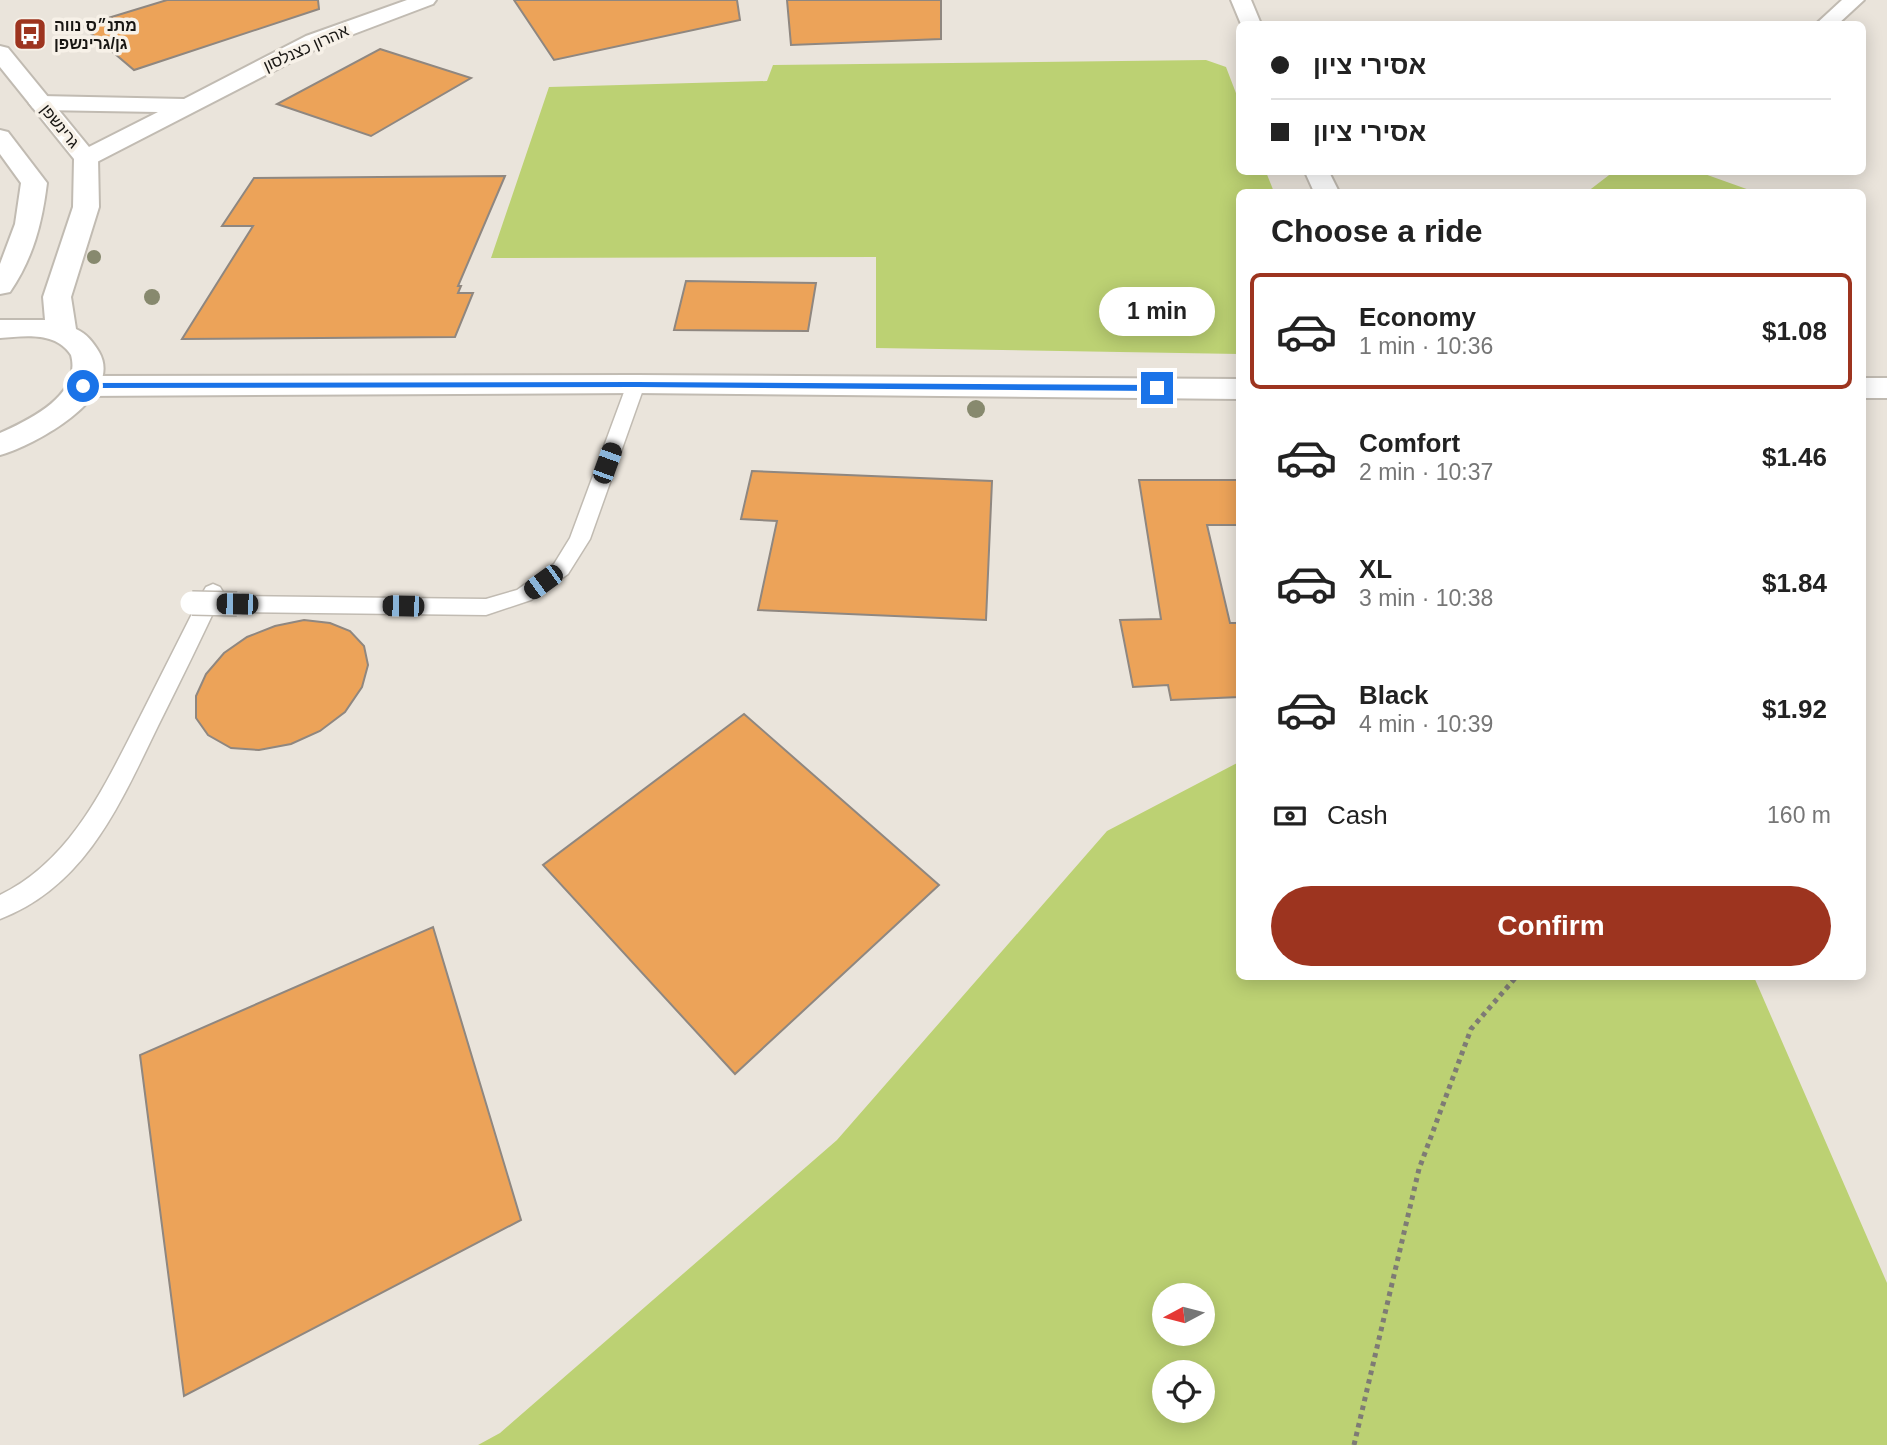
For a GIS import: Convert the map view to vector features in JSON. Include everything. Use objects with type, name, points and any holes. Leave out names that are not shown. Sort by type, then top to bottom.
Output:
[{"type":"street","name":"אהרון כצנלסון","points":[[86,158],[314,41],[426,0]]},
{"type":"street","points":[[1241,0],[1250,21]]},
{"type":"street","points":[[1830,21],[1854,0]]},
{"type":"street","name":"גרינשפן","points":[[0,52],[86,158],[86,207],[57,296],[58,318],[63,333]]},
{"type":"street","name":"אהרון כצנלסון","points":[[41,103],[190,105]]},
{"type":"street","points":[[0,137],[34,183],[30,226],[10,272],[0,286]]},
{"type":"street","points":[[0,329],[32,327],[63,333],[82,345],[89,363],[83,386],[55,415],[7,444]]},
{"type":"street","points":[[83,386],[636,384],[1236,389]]},
{"type":"street","points":[[1866,388],[1887,388]]},
{"type":"lane","points":[[0,906],[33,891],[74,852],[106,808],[202,598],[237,604],[486,607],[524,595],[561,569],[580,539],[636,384]]},
{"type":"path","points":[[1354,1445],[1366,1407],[1419,1169],[1471,1029],[1514,980]]},
{"type":"green space","points":[[1206,60],[1226,67],[1236,93],[1236,175],[1267,175],[1273,189],[1236,189],[1236,354],[876,348],[876,257],[491,258],[549,87],[767,81],[773,65]]},
{"type":"green space","points":[[1609,175],[1707,175],[1747,189],[1591,189]]},
{"type":"green space","points":[[1236,764],[1236,980],[1755,980],[1887,1283],[1887,1445],[478,1445],[500,1433],[837,1140],[1107,831]]},
{"type":"building","points":[[167,0],[318,0],[319,9],[134,70],[82,26]]},
{"type":"building","points":[[514,0],[737,0],[740,20],[554,60]]},
{"type":"building","points":[[787,0],[941,0],[941,39],[791,45]]},
{"type":"building","points":[[380,49],[471,78],[371,136],[277,104]]},
{"type":"building","points":[[505,176],[458,286],[461,286],[458,293],[473,293],[455,337],[182,339],[253,226],[222,226],[254,178]]},
{"type":"building","points":[[686,281],[816,283],[808,331],[674,330]]},
{"type":"building","points":[[752,471],[992,481],[986,620],[758,610],[777,521],[741,519]]},
{"type":"building","points":[[1139,480],[1236,480],[1236,525],[1207,525],[1230,623],[1236,623],[1236,697],[1171,700],[1168,685],[1133,687],[1120,620],[1161,619]]},
{"type":"building","points":[[304,620],[330,623],[350,631],[364,646],[368,665],[362,687],[345,712],[320,731],[291,744],[259,750],[231,748],[208,735],[196,718],[196,696],[206,674],[224,653],[247,637],[275,626]]},
{"type":"building","points":[[744,714],[939,885],[735,1074],[543,865]]},
{"type":"building","points":[[433,927],[521,1220],[184,1396],[140,1055]]},
{"type":"place","name":"מתנ״ס נווה גן/גרינשפן","points":[[30,34]]},
{"type":"route","points":[[83,386],[636,384],[1157,388]]}]
